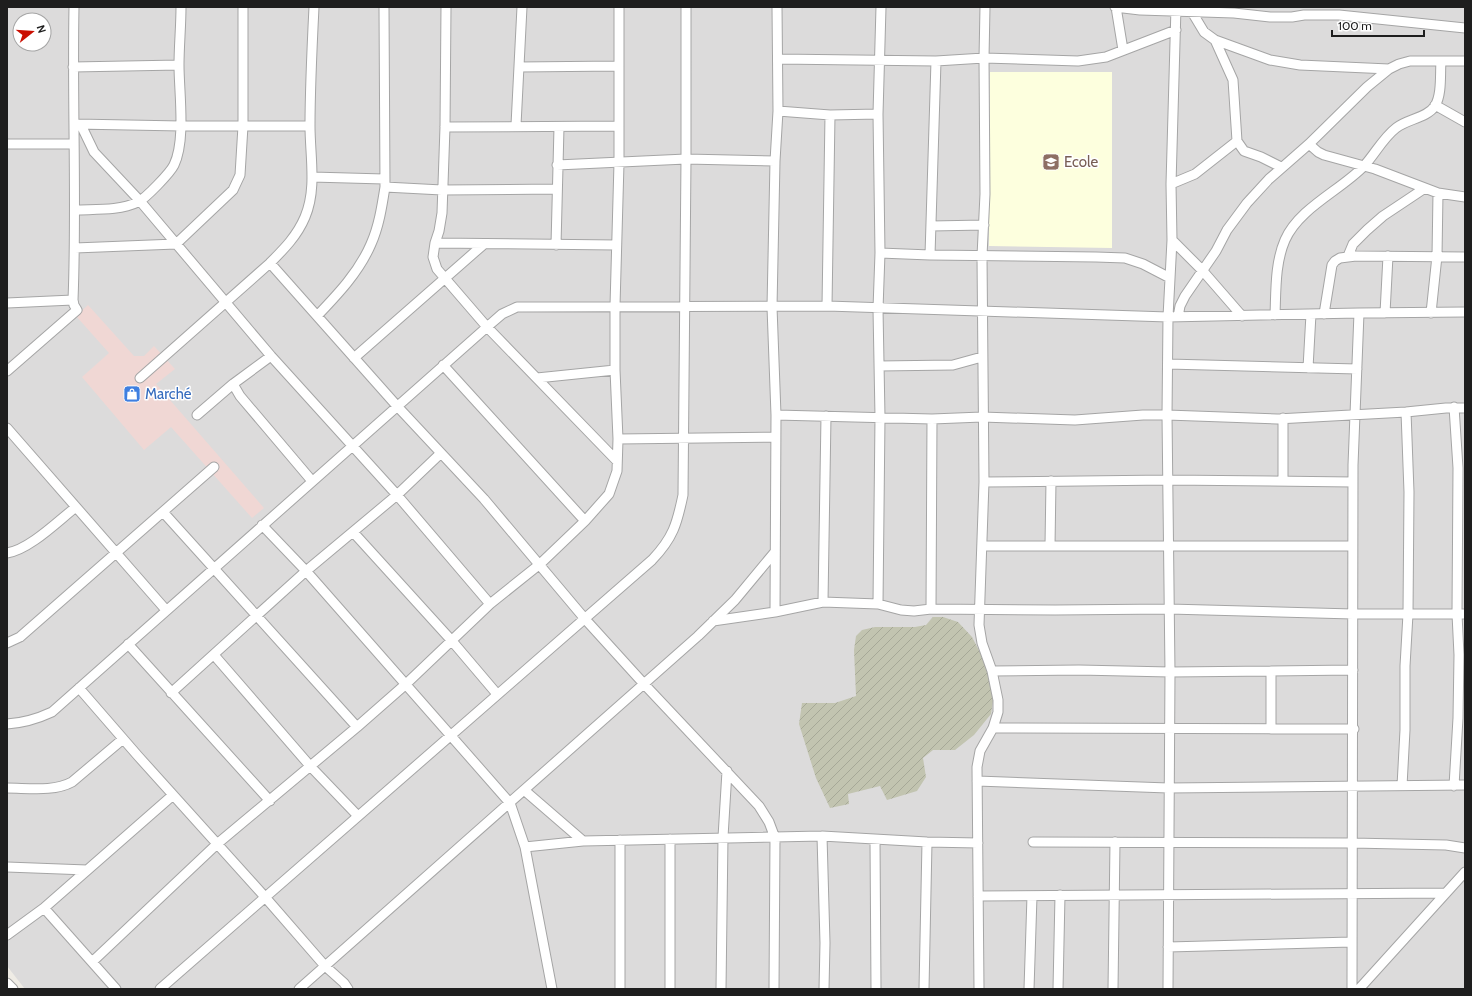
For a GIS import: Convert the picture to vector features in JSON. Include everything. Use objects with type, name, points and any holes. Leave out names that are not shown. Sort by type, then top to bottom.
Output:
[{"type":"street","points":[[7,371],[77,310],[73,300],[75,248],[74,144],[78,124],[73,67],[74,7]]},
{"type":"street","points":[[75,210],[110,209],[124,207],[140,201],[167,176],[175,164],[180,126],[179,65],[181,7]]},
{"type":"street","points":[[75,248],[176,244],[233,190],[240,175],[243,126],[242,7]]},
{"type":"street","points":[[140,378],[270,263],[288,245],[303,222],[310,199],[312,177],[310,126],[314,7]]},
{"type":"street","points":[[317,316],[345,286],[362,261],[371,244],[382,209],[384,183],[384,7]]},
{"type":"street","points":[[446,7],[445,127],[442,213],[433,257],[437,269],[487,327],[617,461]]},
{"type":"street","points":[[516,125],[522,7]]},
{"type":"street","points":[[92,962],[217,844],[311,767],[406,684],[490,604],[540,564],[585,521],[609,494],[617,471],[618,439],[615,370],[615,306],[619,163],[619,7]]},
{"type":"street","points":[[160,989],[652,560],[670,538],[676,525],[683,495],[686,7]]},
{"type":"street","points":[[775,612],[774,553],[776,415],[772,307],[775,161],[778,111],[777,7]]},
{"type":"street","points":[[878,604],[880,416],[878,308],[880,253],[878,114],[881,7]]},
{"type":"street","points":[[979,989],[977,781],[980,751],[993,728],[998,712],[998,700],[992,672],[980,632],[984,482],[982,417],[982,256],[984,224],[985,7]]},
{"type":"street","points":[[1123,50],[1115,7],[1176,9],[1192,12],[1234,13],[1252,11],[1282,18],[1304,15],[1339,15],[1465,28]]},
{"type":"street","points":[[1168,989],[1168,788],[1170,672],[1167,415],[1176,9]]},
{"type":"street","points":[[1192,12],[1204,32],[1215,40],[1270,60],[1300,65],[1389,68],[1410,61],[1465,61]]},
{"type":"street","points":[[778,59],[936,61],[984,58],[1078,61],[1106,57],[1176,30]]},
{"type":"street","points":[[1215,40],[1233,80],[1236,141],[1244,151],[1261,157],[1281,167]]},
{"type":"street","points":[[930,255],[936,61]]},
{"type":"street","points":[[1275,315],[1276,273],[1288,234],[1307,211],[1364,166],[1394,129],[1403,123],[1431,110],[1438,98],[1441,61]]},
{"type":"street","points":[[73,67],[179,65]]},
{"type":"street","points":[[519,68],[619,66]]},
{"type":"street","points":[[1178,317],[1180,306],[1185,296],[1227,230],[1247,203],[1281,167],[1309,144],[1367,86],[1389,68]]},
{"type":"street","points":[[1435,105],[1465,122]]},
{"type":"street","points":[[778,111],[830,115],[878,114]]},
{"type":"street","points":[[827,306],[830,115]]},
{"type":"street","points":[[78,124],[310,126]]},
{"type":"street","points":[[78,124],[94,152],[140,201],[270,356],[397,495],[490,604]]},
{"type":"street","points":[[445,127],[516,125],[619,126]]},
{"type":"street","points":[[556,245],[559,126]]},
{"type":"street","points":[[1171,184],[1195,174],[1236,141]]},
{"type":"street","points":[[7,144],[74,144]]},
{"type":"street","points":[[1309,144],[1324,155],[1364,166],[1438,193],[1465,197]]},
{"type":"street","points":[[557,165],[686,159],[775,161]]},
{"type":"street","points":[[312,177],[442,190],[557,189]]},
{"type":"street","points":[[1348,256],[1353,244],[1367,230],[1384,216],[1425,188]]},
{"type":"street","points":[[1431,313],[1437,256],[1438,193]]},
{"type":"street","points":[[931,226],[984,224]]},
{"type":"street","points":[[1172,240],[1202,270],[1242,316]]},
{"type":"street","points":[[435,243],[616,245]]},
{"type":"street","points":[[354,358],[445,280],[484,244]]},
{"type":"street","points":[[880,253],[982,256],[1096,256],[1125,258],[1144,264],[1170,278]]},
{"type":"street","points":[[1324,314],[1332,265],[1340,258],[1348,256],[1437,256],[1465,258]]},
{"type":"street","points":[[1385,313],[1388,256]]},
{"type":"street","points":[[270,263],[397,406],[484,499],[585,619],[758,806],[769,822],[775,838],[774,989]]},
{"type":"street","points":[[7,303],[73,300]]},
{"type":"street","points":[[7,724],[25,722],[52,712],[443,365],[502,314],[517,307],[827,306],[1168,317],[1465,312]]},
{"type":"street","points":[[1352,989],[1351,942],[1354,729],[1352,546],[1359,313]]},
{"type":"street","points":[[1308,368],[1311,314]]},
{"type":"street","points":[[197,415],[233,384],[270,356]]},
{"type":"street","points":[[879,366],[953,364],[982,357]]},
{"type":"street","points":[[1168,364],[1357,369]]},
{"type":"street","points":[[443,365],[585,521]]},
{"type":"street","points":[[537,378],[615,370]]},
{"type":"street","points":[[233,384],[240,396],[312,481]]},
{"type":"street","points":[[1454,408],[1458,468],[1461,614],[1458,718],[1454,786]]},
{"type":"street","points":[[776,415],[880,416],[932,419],[982,417],[1074,420],[1143,415],[1283,418],[1465,408]]},
{"type":"street","points":[[1402,786],[1408,614],[1409,492],[1406,412]]},
{"type":"street","points":[[823,602],[826,416]]},
{"type":"street","points":[[1283,418],[1283,481]]},
{"type":"street","points":[[931,609],[932,419]]},
{"type":"street","points":[[7,428],[166,610]]},
{"type":"street","points":[[618,439],[775,436]]},
{"type":"street","points":[[171,693],[306,571],[397,495],[441,453]]},
{"type":"street","points":[[7,643],[20,637],[214,467]]},
{"type":"street","points":[[984,482],[1168,480],[1353,482]]},
{"type":"street","points":[[1050,546],[1051,481]]},
{"type":"street","points":[[7,553],[19,550],[28,545],[76,507]]},
{"type":"street","points":[[163,512],[357,727]]},
{"type":"street","points":[[262,525],[306,571],[510,803],[526,847],[552,989]]},
{"type":"street","points":[[353,532],[498,694]]},
{"type":"street","points":[[982,546],[1352,546]]},
{"type":"street","points":[[299,989],[644,684],[713,621],[735,600],[774,553]]},
{"type":"street","points":[[713,621],[775,612],[823,602],[878,604],[908,610],[1169,609],[1353,614],[1461,614]]},
{"type":"street","points":[[128,644],[270,801]]},
{"type":"street","points":[[214,655],[311,767],[358,816]]},
{"type":"street","points":[[992,672],[1079,670],[1170,672],[1353,670]]},
{"type":"street","points":[[1271,671],[1271,729]]},
{"type":"street","points":[[79,688],[325,966],[344,983],[348,989]]},
{"type":"street","points":[[993,728],[1354,729]]},
{"type":"street","points":[[7,788],[52,788],[65,786],[72,782],[123,739]]},
{"type":"street","points":[[721,989],[723,838],[727,771]]},
{"type":"street","points":[[977,781],[1168,788],[1465,785]]},
{"type":"street","points":[[524,790],[583,841]]},
{"type":"street","points":[[7,935],[44,908],[173,795]]},
{"type":"street","points":[[526,847],[583,841],[822,836],[875,840],[978,843]]},
{"type":"street","points":[[822,836],[825,943],[824,989]]},
{"type":"street","points":[[670,839],[670,989]]},
{"type":"street","points":[[620,840],[620,989]]},
{"type":"street","points":[[875,840],[876,989]]},
{"type":"street","points":[[924,989],[928,842]]},
{"type":"street","points":[[1033,842],[1352,843],[1446,845],[1465,848]]},
{"type":"street","points":[[1113,989],[1115,842]]},
{"type":"street","points":[[7,867],[87,870]]},
{"type":"street","points":[[1359,989],[1465,872]]},
{"type":"street","points":[[978,896],[1446,893]]},
{"type":"street","points":[[1058,989],[1060,895]]},
{"type":"street","points":[[1029,989],[1032,896]]},
{"type":"street","points":[[44,908],[116,989]]},
{"type":"street","points":[[1168,947],[1351,942]]},
{"type":"street","points":[[7,983],[13,989]]},
{"type":"shaded area","points":[[7,7],[1465,7],[1465,989],[25,989],[7,966]]},
{"type":"shaded area","points":[[990,72],[1112,72],[1112,248],[989,246]]},
{"type":"shaded area","points":[[88,305],[134,356],[144,356],[154,346],[175,369],[156,384],[264,508],[252,518],[171,427],[144,450],[82,377],[109,353],[76,316]]},
{"type":"shaded area","points":[[933,617],[943,617],[958,622],[972,637],[984,660],[990,679],[993,701],[991,714],[974,735],[955,750],[933,750],[923,758],[926,777],[917,791],[887,800],[880,786],[848,794],[849,804],[830,808],[816,778],[799,724],[802,703],[835,703],[856,696],[854,650],[856,636],[862,630],[875,627],[915,627],[926,625]]},
{"type":"place","name":"Ecole","points":[[1051,162]]},
{"type":"place","name":"Marché","points":[[132,394]]}]
